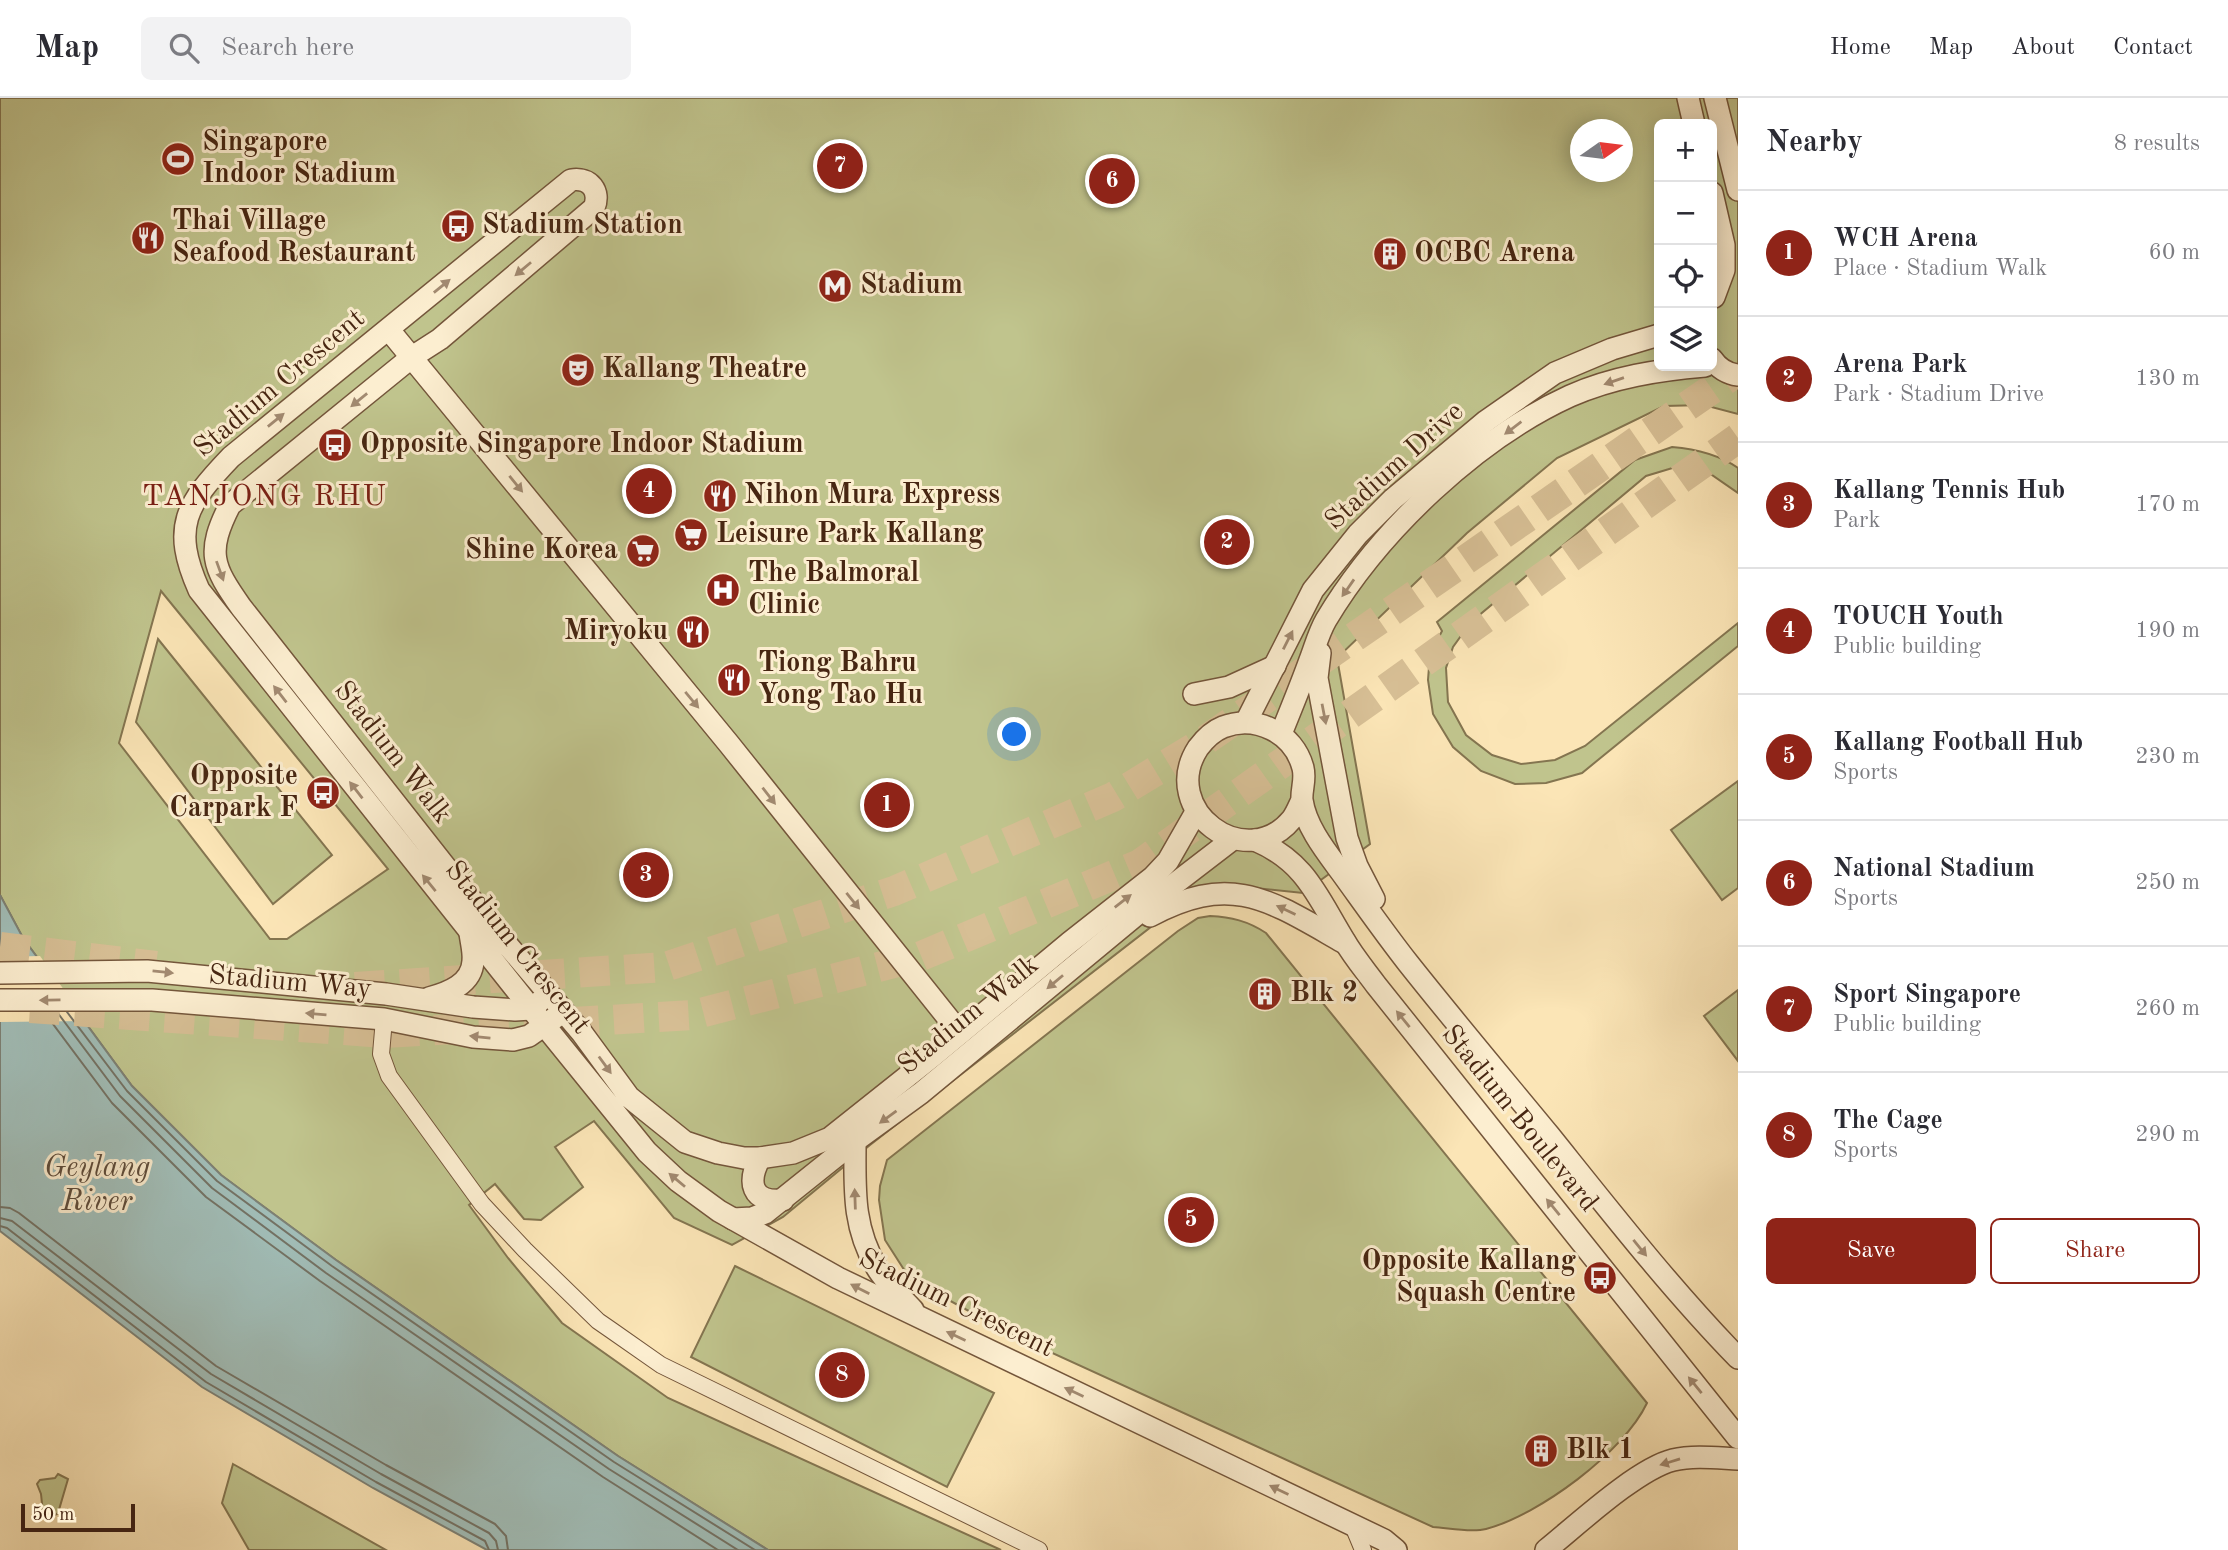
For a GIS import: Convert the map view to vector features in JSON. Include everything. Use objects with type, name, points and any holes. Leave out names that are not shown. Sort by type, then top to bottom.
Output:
[{"type":"street","points":[[1688,98],[1694,119]]},
{"type":"street","points":[[1714,98],[1738,190]]},
{"type":"street","name":"Stadium Crescent","points":[[593,186],[583,180],[571,180],[231,457],[205,483],[184,524],[188,565],[199,590],[531,1009],[647,1152],[678,1181],[733,1219],[838,1278],[1390,1545],[1412,1550]]},
{"type":"street","name":"Stadium Walk","points":[[593,186],[597,197],[594,208],[440,338],[412,357],[230,506],[218,530],[214,550],[217,567],[241,607],[499,935],[564,1010],[629,1097],[685,1142],[718,1153],[760,1158],[793,1153],[830,1138],[1153,877],[1168,862],[1196,812]]},
{"type":"street","points":[[1717,215],[1724,245],[1724,270],[1717,288]]},
{"type":"street","points":[[1717,295],[1728,287],[1738,285]]},
{"type":"street","name":"Stadium Walk","points":[[389,330],[729,744],[960,1033]]},
{"type":"street","name":"Stadium Drive","points":[[1246,722],[1313,590],[1358,534],[1393,499],[1486,421],[1556,373],[1601,353],[1654,337]]},
{"type":"street","name":"Stadium Drive","points":[[1717,367],[1738,375]]},
{"type":"street","name":"Stadium Drive","points":[[1281,734],[1325,622],[1372,554],[1404,520],[1459,469],[1521,421],[1572,396],[1654,371]]},
{"type":"street","points":[[1325,622],[1317,678],[1347,838],[1357,866],[1407,963]]},
{"type":"street","points":[[1194,694],[1228,687],[1275,666]]},
{"type":"street","points":[[1196,812],[1190,799],[1189,769],[1194,755],[1211,734],[1223,727],[1246,722],[1265,725],[1281,734]]},
{"type":"street","name":"Stadium Boulevard","points":[[1255,840],[1275,833],[1292,819],[1302,800],[1304,771],[1292,744],[1281,734]]},
{"type":"street","name":"Stadium Boulevard","points":[[1302,800],[1317,838],[1407,963],[1686,1305],[1738,1358]]},
{"type":"street","name":"Stadium Boulevard","points":[[1196,812],[1212,829],[1233,839],[1255,840],[1275,848],[1292,861],[1307,879],[1346,943],[1376,985],[1738,1438]]},
{"type":"street","name":"Stadium Walk","points":[[733,1219],[752,1218],[765,1213],[783,1200],[855,1141],[920,1093],[1107,938],[1233,839]]},
{"type":"street","points":[[1107,938],[1177,902],[1203,895],[1234,893],[1293,913],[1346,943]]},
{"type":"street","points":[[424,999],[451,992],[465,981],[474,962],[470,933]]},
{"type":"street","name":"Stadium Way","points":[[0,973],[147,971],[424,999],[473,1007],[531,1009]]},
{"type":"street","points":[[531,1009],[550,993]]},
{"type":"street","name":"Stadium Way","points":[[0,1000],[152,1000],[384,1019],[473,1037],[513,1040],[528,1036],[545,1026],[564,1010]]},
{"type":"street","points":[[384,1019],[381,1054],[389,1076],[482,1204],[598,1321],[661,1366],[1039,1550]]},
{"type":"street","points":[[862,1113],[855,1141],[856,1214],[864,1242],[878,1270],[921,1319]]},
{"type":"street","points":[[760,1158],[753,1171],[755,1191],[762,1198],[783,1200]]},
{"type":"street","points":[[1546,1550],[1648,1470],[1672,1460],[1690,1457],[1738,1459]]},
{"type":"street","points":[[1353,1526],[1363,1550]]},
{"type":"green space","points":[[0,98],[1738,98],[1738,414],[1704,405],[1664,406],[1557,458],[1467,533],[1337,658],[1370,844],[1303,893],[1246,887],[1160,920],[870,1145],[783,1217],[732,1245],[674,1218],[594,1121],[555,1147],[583,1187],[541,1220],[524,1219],[495,1184],[469,1205],[508,1258],[562,1323],[668,1398],[1001,1550],[768,1550],[618,1456],[336,1260],[221,1175],[132,1086],[23,938],[0,895]],"holes":[[[161,591],[388,869],[287,939],[270,939],[119,743]]]},
{"type":"green space","points":[[1672,447],[1706,453],[1738,468],[1738,493],[1709,473],[1679,466],[1646,476],[1471,622],[1453,647],[1446,668],[1448,702],[1466,735],[1492,755],[1521,764],[1555,760],[1585,746],[1738,623],[1738,646],[1582,773],[1546,783],[1515,784],[1481,771],[1453,747],[1433,714],[1428,680],[1430,654],[1442,631],[1437,622],[1635,460]]},
{"type":"green space","points":[[158,639],[332,855],[273,904],[136,722]]},
{"type":"green space","points":[[1738,781],[1738,888],[1722,900],[1671,830]]},
{"type":"green space","points":[[1210,916],[1239,920],[1266,933],[1647,1403],[1636,1422],[1600,1461],[1554,1496],[1507,1522],[1480,1530],[1433,1527],[1011,1334],[910,1279],[885,1240],[879,1200],[887,1160],[1178,931],[1198,918]]},
{"type":"green space","points":[[1738,990],[1738,1061],[1704,1016]]},
{"type":"green space","points":[[735,1266],[994,1393],[947,1487],[691,1357]]},
{"type":"green space","points":[[233,1464],[386,1550],[249,1550],[222,1503]]},
{"type":"green space","points":[[58,1474],[68,1479],[58,1513],[52,1517],[43,1513],[37,1484],[40,1480],[55,1478]]},
{"type":"water","name":"Geylang River","points":[[0,895],[23,938],[132,1086],[221,1175],[336,1260],[618,1456],[768,1550],[487,1550],[373,1488],[202,1387],[0,1231]]},
{"type":"pier","points":[[40,956],[86,1021],[0,1022],[0,957]]},
{"type":"tunnel","points":[[355,987],[665,967],[894,891],[1113,797],[1200,744],[1738,371]]},
{"type":"tunnel","points":[[30,1008],[386,1033],[693,1015],[921,956],[1140,864],[1738,438]]},
{"type":"tunnel","points":[[0,947],[156,966]]},
{"type":"place","name":"Singapore Indoor Stadium","points":[[178,159]]},
{"type":"place","name":"Sport Singapore","points":[[840,166]]},
{"type":"place","name":"National Stadium","points":[[1112,181]]},
{"type":"place","name":"Stadium Station","points":[[458,226]]},
{"type":"place","name":"Thai Village Seafood Restaurant","points":[[148,238]]},
{"type":"place","name":"OCBC Arena","points":[[1390,254]]},
{"type":"place","name":"Stadium","points":[[835,286]]},
{"type":"place","name":"Kallang Theatre","points":[[578,370]]},
{"type":"place","name":"Opposite Singapore Indoor Stadium","points":[[335,445]]},
{"type":"place","name":"TOUCH Youth","points":[[649,491]]},
{"type":"place","name":"Nihon Mura Express","points":[[720,496]]},
{"type":"place","name":"Leisure Park Kallang","points":[[691,535]]},
{"type":"place","name":"Arena Park","points":[[1227,542]]},
{"type":"place","name":"Shine Korea","points":[[643,551]]},
{"type":"place","name":"The Balmoral Clinic","points":[[723,590]]},
{"type":"place","name":"Miryoku","points":[[693,632]]},
{"type":"place","name":"Tiong Bahru Yong Tao Hu","points":[[734,680]]},
{"type":"place","name":"Opposite Carpark F","points":[[323,793]]},
{"type":"place","name":"WCH Arena","points":[[887,805]]},
{"type":"place","name":"Kallang Tennis Hub","points":[[646,875]]},
{"type":"place","name":"Blk 2","points":[[1265,994]]},
{"type":"place","name":"Kallang Football Hub","points":[[1191,1220]]},
{"type":"place","name":"Opposite Kallang Squash Centre","points":[[1600,1278]]},
{"type":"place","name":"The Cage","points":[[842,1375]]},
{"type":"place","name":"Blk 1","points":[[1541,1451]]},
{"type":"district","name":"TANJONG RHU","points":[[265,497]]}]
